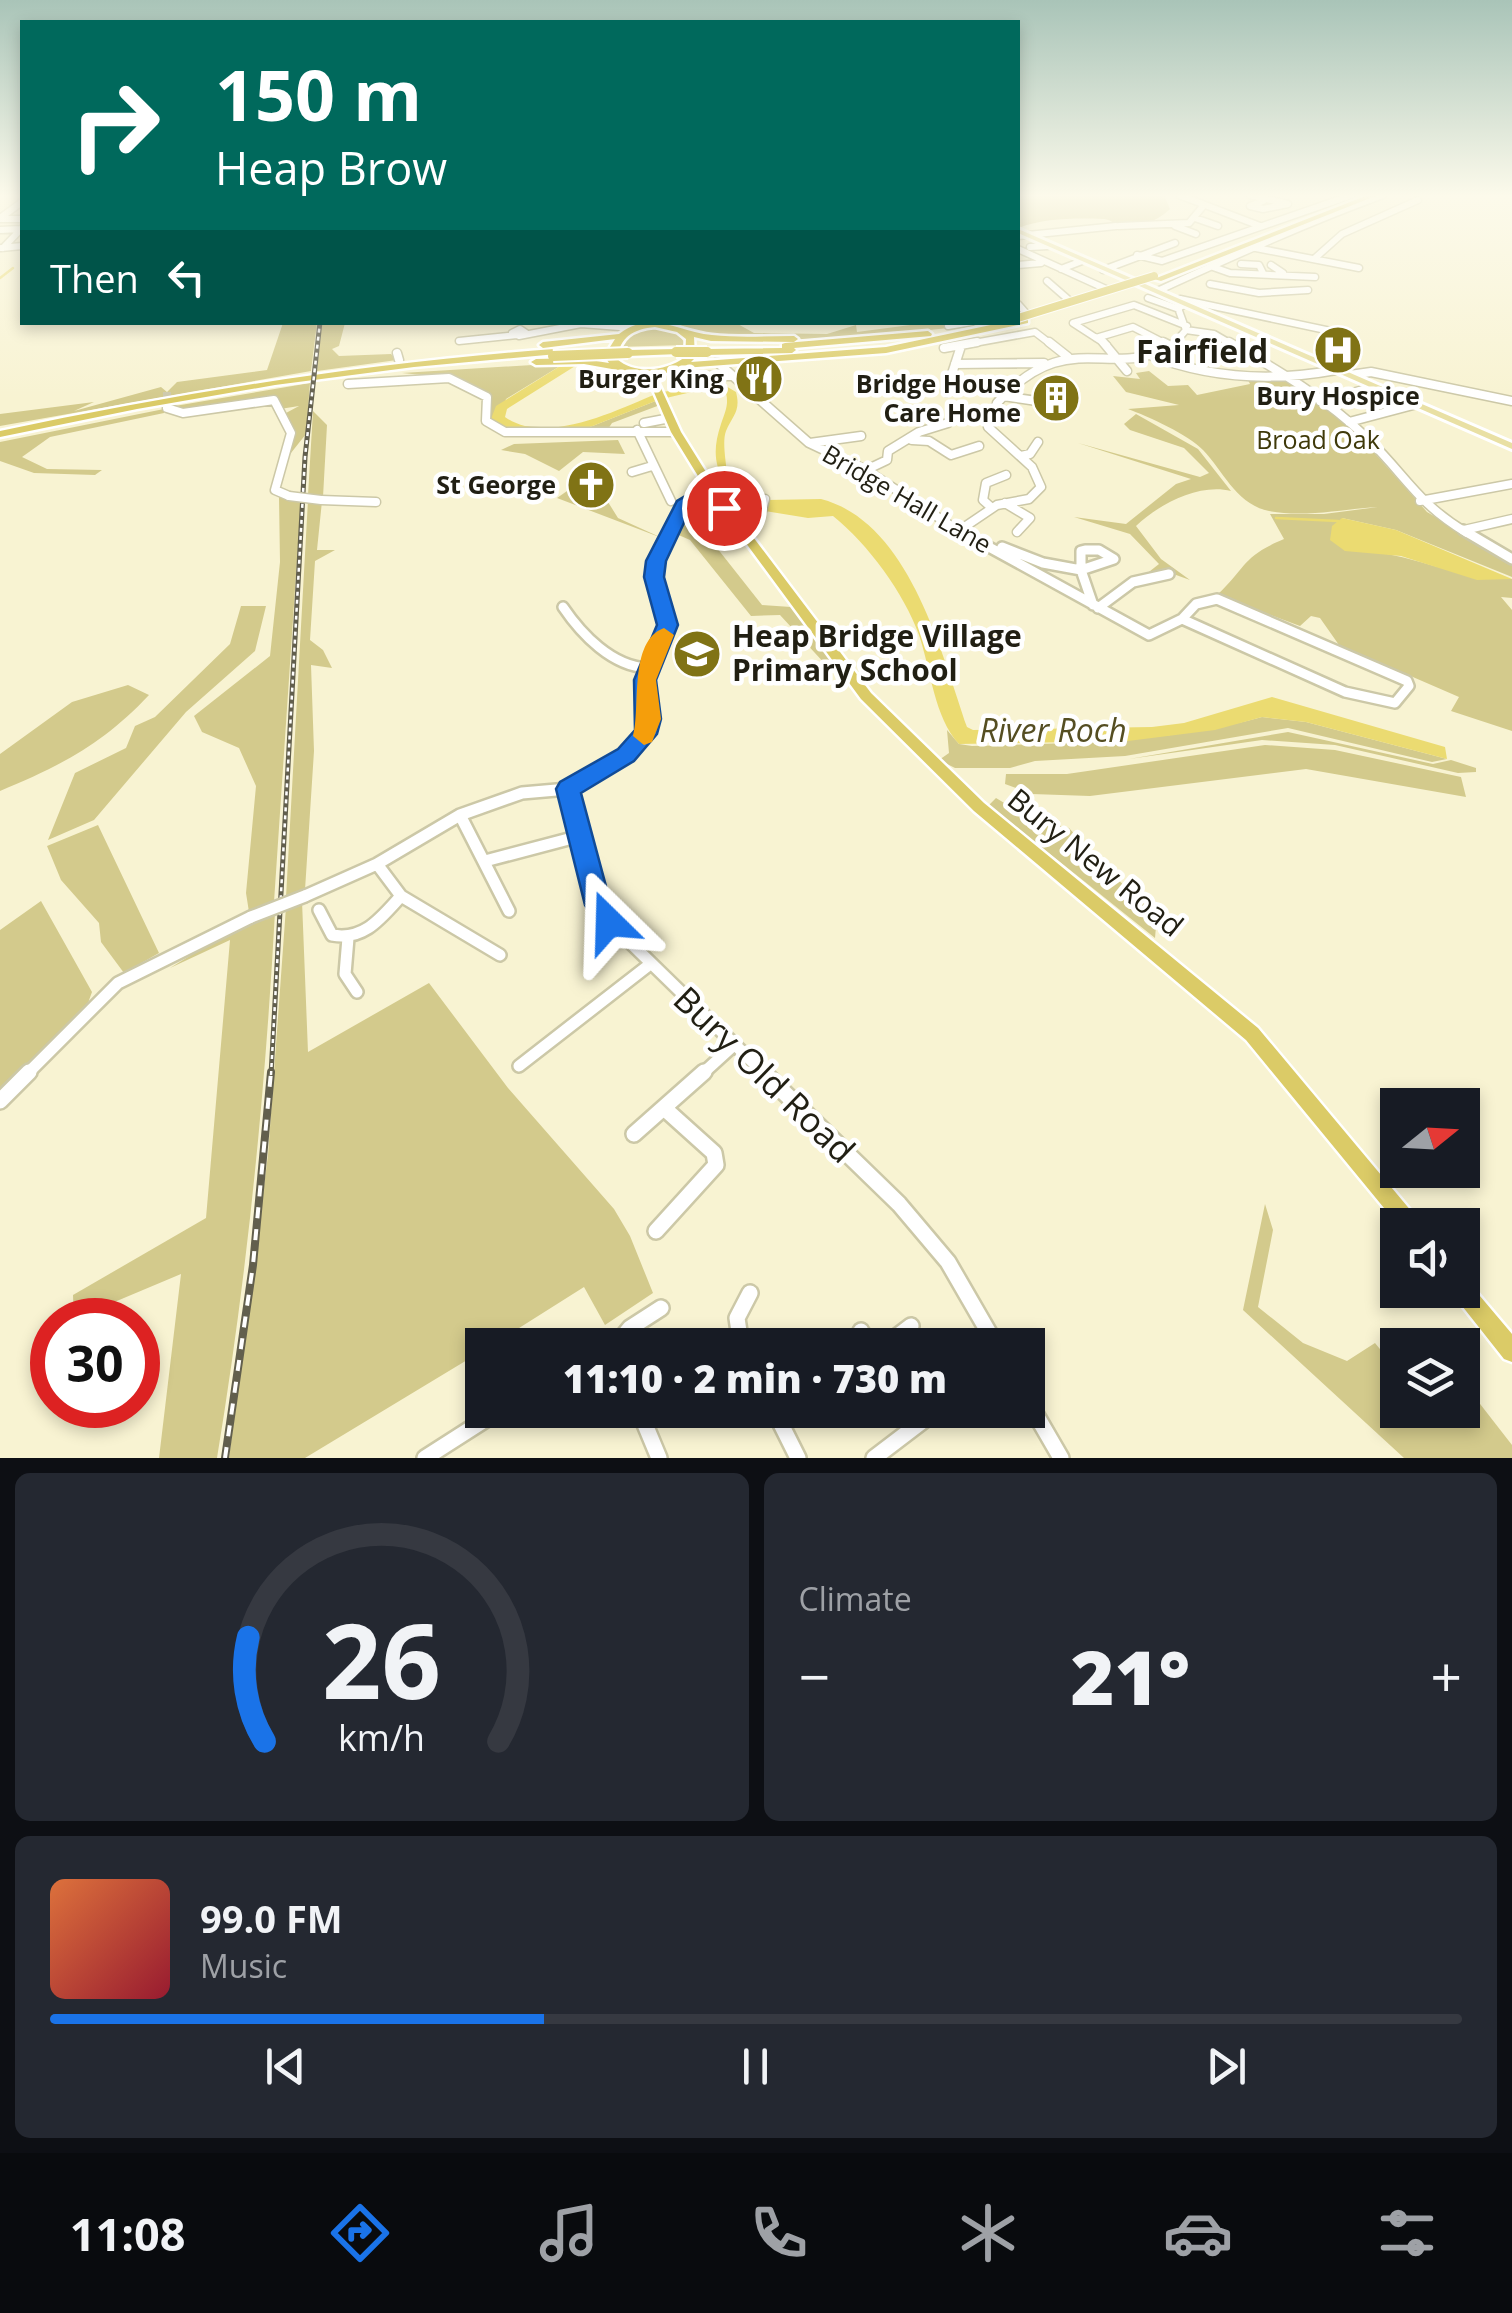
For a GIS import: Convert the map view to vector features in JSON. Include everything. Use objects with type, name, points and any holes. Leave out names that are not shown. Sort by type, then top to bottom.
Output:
[{"type":"highway","points":[[1156,277],[1191,263]]},
{"type":"highway","points":[[1020,318],[1193,263]]},
{"type":"highway","points":[[354,370],[628,351],[842,347],[950,335],[987,325]]},
{"type":"highway","points":[[0,437],[167,404],[554,356],[623,368],[677,368],[836,356],[991,325]]},
{"type":"highway","points":[[0,437],[167,398],[573,341],[636,326],[676,328],[699,336],[950,335]]},
{"type":"highway","points":[[616,330],[611,358],[660,395],[677,368],[691,355],[691,341],[676,328]]},
{"type":"highway","name":"Bury New Road","points":[[660,395],[676,432],[711,489],[826,647],[920,752],[1252,1034],[1396,1208]]},
{"type":"highway","points":[[1477,1308],[1512,1351]]},
{"type":"main road","points":[[1087,263],[1152,295],[1511,445]]},
{"type":"street","points":[[1020,318],[1106,289],[1047,263]]},
{"type":"street","points":[[1061,269],[1076,263]]},
{"type":"street","points":[[1103,270],[1119,263]]},
{"type":"street","points":[[1152,295],[1217,263]]},
{"type":"street","points":[[1334,263],[1359,268]]},
{"type":"street","points":[[1210,284],[1259,293],[1312,283],[1264,267],[1241,264]]},
{"type":"street","points":[[1213,267],[1242,274],[1264,267]]},
{"type":"street","points":[[1239,289],[1242,274]]},
{"type":"street","points":[[1047,282],[1070,300]]},
{"type":"street","points":[[1187,328],[1179,305],[1224,306],[1340,333]]},
{"type":"street","points":[[1127,371],[1118,357],[1073,323],[1125,306],[1214,334],[1320,400],[1349,422],[1420,500],[1462,531],[1512,559]]},
{"type":"street","points":[[459,341],[499,337],[520,329],[538,331],[577,325]]},
{"type":"street","points":[[962,346],[950,335],[967,325]]},
{"type":"street","points":[[1096,338],[1133,327],[1171,346]]},
{"type":"street","points":[[1169,574],[1133,582],[1096,607],[1080,568],[1066,571],[964,533],[992,508],[1028,499],[1042,487],[1021,456],[988,427],[987,419],[999,401],[1044,364],[1068,357],[1146,354],[1171,346],[1187,328]]},
{"type":"street","points":[[962,346],[1043,333],[1068,357]]},
{"type":"street","points":[[946,392],[962,346]]},
{"type":"street","points":[[1146,354],[1213,373],[1290,378],[1336,370]]},
{"type":"street","points":[[955,364],[976,366],[1028,360],[1044,364]]},
{"type":"street","points":[[1213,373],[1214,361]]},
{"type":"street","name":"Bridge Hall Lane","points":[[723,362],[732,376],[808,443],[866,470],[964,533],[1096,607],[1149,636],[1182,619]]},
{"type":"street","points":[[677,368],[689,376],[732,376]]},
{"type":"street","points":[[1350,376],[1371,372],[1512,402]]},
{"type":"street","points":[[348,384],[396,374],[456,379],[487,397],[486,420],[504,432],[640,427],[676,432]]},
{"type":"street","points":[[1320,400],[1376,387]]},
{"type":"street","points":[[166,408],[184,413],[274,400],[291,432],[275,490],[321,500],[376,502]]},
{"type":"street","points":[[999,401],[1057,404]]},
{"type":"street","points":[[1349,422],[1416,404]]},
{"type":"street","points":[[640,427],[670,418]]},
{"type":"street","points":[[912,440],[919,432],[948,422]]},
{"type":"street","points":[[640,427],[652,466],[671,500]]},
{"type":"street","points":[[808,443],[861,436]]},
{"type":"street","points":[[866,470],[890,458],[891,448],[912,440],[930,442],[951,455],[979,446]]},
{"type":"street","points":[[1021,456],[1037,448],[1038,442]]},
{"type":"street","points":[[632,472],[652,466]]},
{"type":"street","points":[[992,508],[982,500],[986,483],[1006,475]]},
{"type":"street","points":[[1420,500],[1512,484]]},
{"type":"street","points":[[0,1101],[118,983],[252,917],[376,864],[460,815],[522,793],[568,789],[626,755],[642,739],[649,719],[647,668],[667,625],[654,577],[656,561],[680,509],[711,489]]},
{"type":"street","points":[[762,512],[766,499]]},
{"type":"street","points":[[1005,503],[1030,518],[1017,532]]},
{"type":"street","points":[[1462,531],[1512,520]]},
{"type":"street","points":[[1195,602],[1228,602],[1407,681],[1409,686],[1395,703],[1345,692],[1182,619],[1195,602]]},
{"type":"street","points":[[563,607],[582,636],[632,667],[647,668]]},
{"type":"street","name":"Bury Old Road","points":[[568,789],[598,905],[649,965],[929,1237],[985,1328]]},
{"type":"street","points":[[460,815],[508,911]]},
{"type":"street","points":[[485,861],[580,836]]},
{"type":"street","points":[[376,864],[402,896],[500,955]]},
{"type":"street","points":[[318,910],[332,935],[348,938],[376,925],[402,896]]},
{"type":"street","points":[[348,938],[346,974],[357,992]]},
{"type":"street","points":[[520,1066],[649,965]]},
{"type":"street","points":[[634,1134],[734,1045]]},
{"type":"street","points":[[656,1231],[716,1165],[714,1153],[664,1108]]},
{"type":"street","points":[[735,1328],[737,1310],[750,1293]]},
{"type":"street","points":[[630,1328],[662,1308]]},
{"type":"street","points":[[432,1456],[473,1428]]},
{"type":"street","points":[[646,1428],[659,1458]]},
{"type":"street","points":[[783,1428],[798,1458]]},
{"type":"street","points":[[874,1458],[903,1428]]},
{"type":"street","points":[[1044,1428],[1061,1458]]},
{"type":"green space","points":[[282,325],[317,325],[311,371],[0,426],[0,414],[94,402],[74,411],[161,387],[167,392],[177,382],[267,370]]},
{"type":"green space","points":[[322,325],[344,325],[339,346],[332,349],[339,356],[391,354],[397,360],[317,371]]},
{"type":"green space","points":[[682,325],[740,325],[754,333],[827,334],[856,325],[857,332],[910,325],[948,328],[767,340],[730,338]]},
{"type":"green space","points":[[656,327],[677,332],[686,345],[616,347],[625,335]]},
{"type":"green space","points":[[565,363],[506,399],[497,425],[585,429],[658,400],[660,405],[612,423],[608,429],[513,432],[491,426],[489,397],[432,376],[402,373]]},
{"type":"green space","name":"Broad Oak","points":[[1149,371],[1168,386],[1188,385],[1197,395],[1250,384],[1248,380],[1289,379],[1348,423],[1427,512],[1512,562],[1512,577],[1396,530],[1342,518],[1345,551],[1387,554],[1470,575],[1512,579],[1512,598],[1501,597],[1512,610],[1512,731],[1451,711],[1459,697],[1339,645],[1320,618],[1311,616],[1300,626],[1217,595],[1252,557],[1284,539],[1270,514],[1296,514],[1269,511],[1248,502],[1197,444],[1128,409],[1179,405],[1126,392],[1113,376],[1140,379],[1136,373]],"holes":[[[1378,507],[1324,512],[1296,514]]]},
{"type":"green space","points":[[310,383],[306,434],[287,458],[293,429],[286,413],[299,406],[280,409],[274,396],[186,410],[169,407]]},
{"type":"green space","points":[[164,409],[164,413],[50,437],[22,457],[47,469],[102,470],[95,475],[34,473],[0,461],[0,442]]},
{"type":"green space","points":[[313,411],[327,425],[323,497],[308,495]]},
{"type":"green space","points":[[1136,414],[1198,449],[1231,491],[1206,490],[1180,497],[1136,526],[1161,559],[1190,580],[1165,571],[1145,575],[1159,564],[1130,534],[1074,517],[1126,524],[1176,484],[1191,479],[1078,443],[1200,477],[1209,473],[1184,448],[1130,430],[1124,424]]},
{"type":"green space","points":[[618,440],[625,454],[583,452],[559,471],[525,454],[501,450],[514,444]]},
{"type":"green space","points":[[580,482],[584,492],[603,494],[618,518],[662,538],[557,498]]},
{"type":"green space","points":[[279,497],[301,500],[274,902],[249,912],[246,893],[256,786],[239,748],[202,732],[194,716],[270,656],[280,562]]},
{"type":"green space","points":[[308,500],[322,501],[317,550],[335,550],[315,561],[310,640],[323,650],[332,668],[311,665],[314,751],[305,890],[286,897]]},
{"type":"green space","points":[[678,524],[690,525],[703,545],[717,548],[762,605],[791,607],[833,662],[826,665],[780,615],[751,616],[690,540],[674,533]]},
{"type":"green space","points":[[241,606],[266,606],[255,651],[186,712],[94,820],[48,840],[75,773],[126,748],[135,726],[155,717],[230,644]]},
{"type":"green space","points":[[128,685],[149,695],[115,727],[62,762],[0,791],[0,754],[72,702]]},
{"type":"green space","points":[[1262,717],[1306,722],[1447,759],[1432,762],[1288,728],[1125,756],[1035,761],[1010,768],[955,768],[939,760],[949,753],[947,730],[959,744],[972,746],[1082,742],[1190,732]]},
{"type":"green space","points":[[1288,732],[1433,764],[1451,760],[1476,768],[1476,772],[1458,773],[1335,745],[1262,740],[1129,759]]},
{"type":"green space","points":[[1265,745],[1335,750],[1461,777],[1466,797],[1306,769],[1090,796],[1032,794],[1005,784],[1006,774],[1067,774]]},
{"type":"green space","points":[[996,798],[1029,818],[1069,828],[1106,869],[1157,915],[1155,938],[989,805]]},
{"type":"green space","points":[[98,825],[159,953],[124,973],[101,942],[99,923],[61,880],[47,846]]},
{"type":"green space","points":[[41,901],[92,992],[88,1003],[0,1092],[0,930]]},
{"type":"green space","points":[[302,901],[308,1052],[429,983],[508,1088],[614,1209],[630,1236],[653,1293],[605,1325],[584,1287],[519,1328],[465,1328],[465,1361],[305,1458],[229,1458],[268,1155],[286,907]]},
{"type":"green space","points":[[275,912],[266,1049],[237,1322],[217,1458],[159,1458],[181,1274],[124,1298],[73,1295],[206,1218],[230,940],[170,968],[235,928]]},
{"type":"green space","points":[[1265,1204],[1273,1230],[1258,1307],[1303,1343],[1347,1361],[1375,1343],[1380,1349],[1380,1428],[1480,1428],[1480,1404],[1512,1445],[1512,1458],[1404,1458],[1243,1310]]},
{"type":"water","points":[[565,363],[580,363],[507,409],[505,417],[539,428],[504,427],[491,419],[496,406]]},
{"type":"water","points":[[719,382],[736,392],[738,404],[725,435],[727,474],[751,499],[764,500],[762,511],[745,509],[719,470],[717,437],[727,405],[726,393],[713,387],[666,398],[663,392]]},
{"type":"water","points":[[656,394],[658,400],[585,429],[542,428],[602,416]]},
{"type":"water","name":"River Roch","points":[[821,499],[851,512],[877,534],[899,561],[933,628],[967,727],[973,730],[1152,727],[1184,723],[1272,697],[1445,747],[1447,759],[1306,722],[1262,717],[1215,730],[1128,741],[959,744],[944,721],[912,619],[872,555],[833,516],[808,518],[765,511],[767,500]]},
{"type":"water","points":[[1342,518],[1396,530],[1512,579],[1477,580],[1401,556],[1345,551],[1330,540],[1332,526]]},
{"type":"waterway","points":[[0,278],[13,268]]},
{"type":"waterway","points":[[1276,518],[1338,521]]},
{"type":"tunnel","points":[[167,392],[167,408]]},
{"type":"railway","points":[[271,1075],[305,457],[320,325]]},
{"type":"railway","points":[[225,1458],[253,1265],[271,1072]]},
{"type":"slow traffic","points":[[644,736],[649,724],[645,680],[650,658],[664,635]]},
{"type":"place","name":"Bury Hospice","points":[[1338,350]]},
{"type":"place","name":"Burger King","points":[[759,379]]},
{"type":"place","name":"Bridge House Care Home","points":[[1056,398]]},
{"type":"place","name":"St George","points":[[591,485]]},
{"type":"place","name":"Heap Bridge Village Primary School","points":[[697,654]]},
{"type":"district","name":"Fairfield","points":[[1202,352]]},
{"type":"route","points":[[609,922],[598,905],[568,789],[626,755],[646,734],[649,719],[645,680],[650,658],[667,625],[654,577],[656,561],[683,505],[711,489],[724,508]]}]
